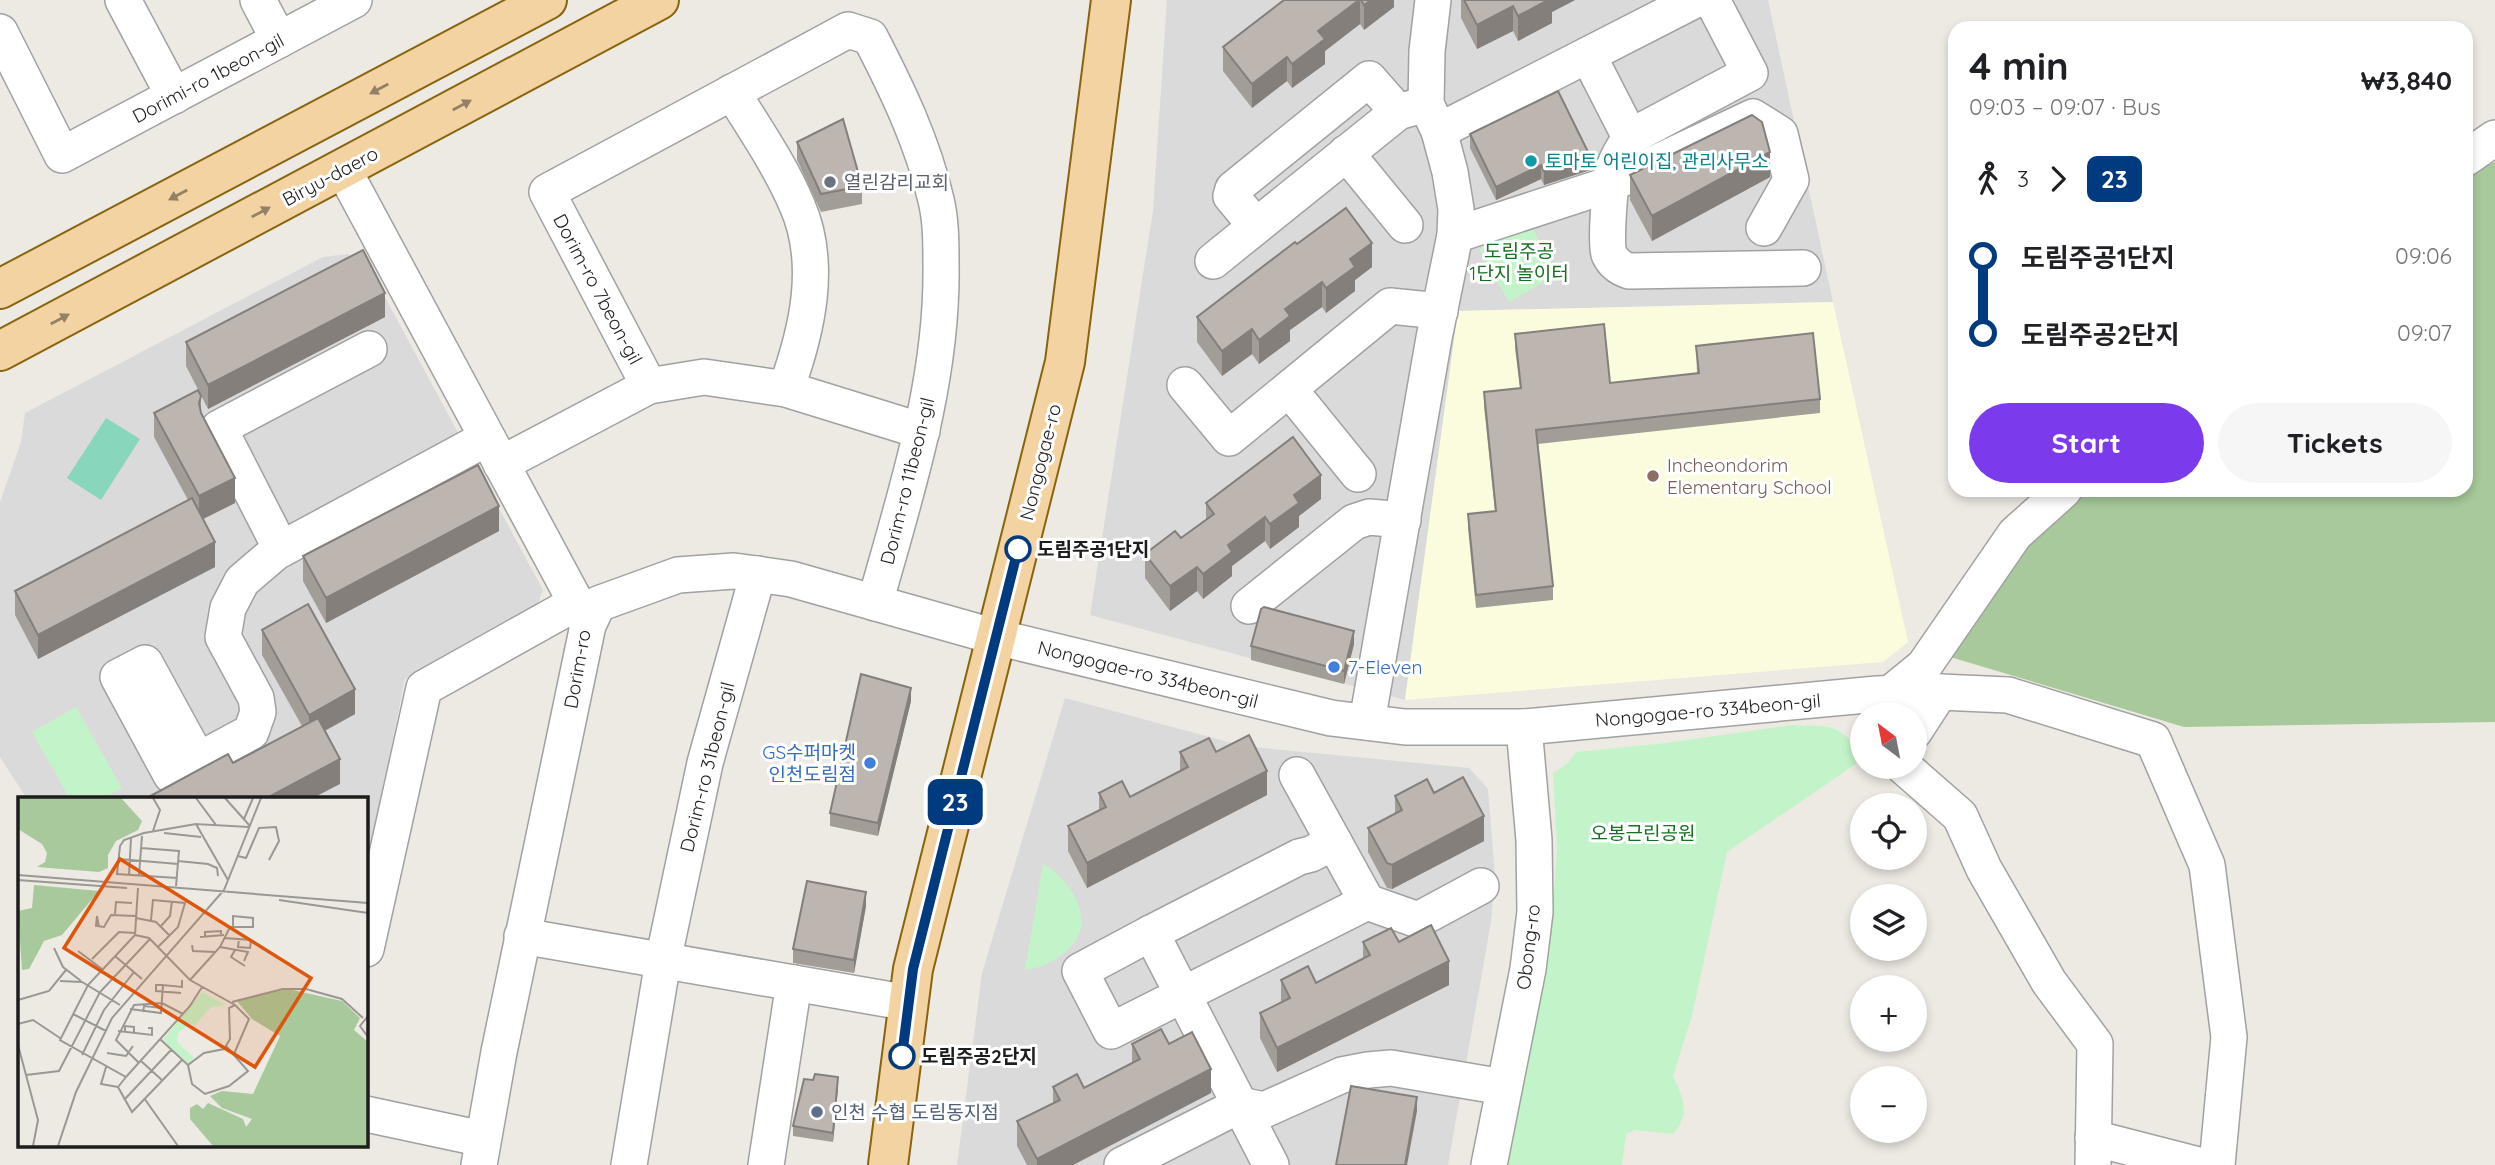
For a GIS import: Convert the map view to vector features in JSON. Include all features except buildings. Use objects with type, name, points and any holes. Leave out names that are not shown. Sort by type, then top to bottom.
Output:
[{"type":"main road","points":[[0,289],[547,0]]},
{"type":"main road","name":"Biryu-daero","points":[[0,351],[659,0]]},
{"type":"main road","name":"Nongogae-ro","points":[[888,1165],[913,969],[1065,362],[1111,0]]},
{"type":"street","points":[[123,0],[174,96]]},
{"type":"street","points":[[258,0],[279,40]]},
{"type":"street","name":"Dorimi-ro 1beon-gil","points":[[0,32],[62,155],[354,0]]},
{"type":"street","points":[[1421,116],[1433,0]]},
{"type":"street","points":[[1213,261],[1346,153],[1421,116],[1588,55],[1695,0]]},
{"type":"street","points":[[1712,0],[1750,73],[1630,137],[1613,169],[1607,250],[1614,262],[1629,271],[1803,268]]},
{"type":"street","name":"Dorim-ro 7beon-gil","points":[[649,386],[547,192],[848,30],[870,37]]},
{"type":"street","name":"Dorim-ro 11beon-gil","points":[[870,37],[895,84],[918,141],[937,202],[942,301],[922,431],[875,603]]},
{"type":"street","points":[[1588,55],[1630,137]]},
{"type":"street","points":[[1255,226],[1231,196],[1233,189],[1369,79],[1421,116],[1450,172],[1456,209],[1455,235],[1367,722]]},
{"type":"street","points":[[732,92],[780,171],[798,207],[807,236],[811,278],[808,320],[786,389]]},
{"type":"street","points":[[1455,235],[1611,184],[1752,117],[1780,134],[1791,180],[1765,228]]},
{"type":"street","points":[[2473,153],[2495,138]]},
{"type":"street","points":[[1346,153],[1405,225]]},
{"type":"street","name":"Dorim-ro","points":[[342,169],[582,614],[481,1152],[368,1115]]},
{"type":"street","points":[[1185,385],[1229,438],[1390,306],[1440,311]]},
{"type":"street","points":[[281,549],[219,428],[369,349]]},
{"type":"street","name":"Dorim-ro 7beon-gil","points":[[198,760],[251,732],[258,712],[256,698],[223,637],[228,608],[242,581],[314,525],[649,386],[704,377],[786,389],[922,431]]},
{"type":"street","points":[[1289,389],[1357,474]]},
{"type":"street","points":[[1884,694],[1924,666],[2015,534],[2056,497]]},
{"type":"street","points":[[1249,606],[1354,522],[1369,517],[1402,520]]},
{"type":"street","points":[[368,936],[424,688],[598,604],[678,575],[734,571],[791,579],[996,637]]},
{"type":"street","name":"Dorim-ro 31beon-gil","points":[[629,1165],[663,961],[705,763],[758,574]]},
{"type":"street","name":"Nongogae-ro 334beon-gil","points":[[996,637],[1331,718],[1405,726],[1524,727],[1884,694],[1940,692],[2008,695],[2153,740],[2207,865],[2229,1037],[2217,1165]]},
{"type":"street","points":[[1927,712],[1940,692]]},
{"type":"street","name":"Obong-ro","points":[[1489,1165],[1528,969],[1535,912],[1534,840],[1524,727]]},
{"type":"street","points":[[1297,775],[1367,902],[1418,920],[1481,886]]},
{"type":"street","points":[[1918,779],[1960,816],[1984,869],[2049,982],[2095,1044],[2093,1151],[2198,1165]]},
{"type":"street","points":[[1334,842],[1311,855],[1299,857],[1080,971],[1111,1031],[1367,902]]},
{"type":"street","points":[[1151,933],[1240,1105],[1259,1161]]},
{"type":"street","points":[[523,936],[909,1003]]},
{"type":"street","points":[[766,1165],[794,983]]},
{"type":"street","points":[[1122,1165],[1240,1105],[1264,1110],[1342,1075],[1368,1070],[1401,1070],[1503,1087]]},
{"type":"shaded area","points":[[1167,0],[1768,0],[1833,302],[1458,311],[1405,700],[1090,615],[1153,210]]},
{"type":"shaded area","points":[[348,254],[366,262],[543,590],[537,606],[405,679],[368,860],[368,797],[26,797],[0,757],[0,502],[21,442],[25,413],[323,257]]},
{"type":"shaded area","name":"Incheondorim Elementary School","points":[[1833,302],[1908,642],[1883,662],[1405,700],[1458,311]]},
{"type":"shaded area","points":[[1065,698],[1243,746],[1469,768],[1488,789],[1495,876],[1491,922],[1448,1165],[957,1165],[982,973]]},
{"type":"green space","points":[[2495,162],[2495,722],[2184,727],[1920,648],[2040,497],[2473,497],[2473,172]]},
{"type":"green space","name":"도림주공 1단지 놀이터","points":[[1528,221],[1558,274],[1509,302],[1479,249]]},
{"type":"green space","points":[[106,418],[140,439],[101,500],[67,478]]},
{"type":"green space","points":[[76,707],[122,788],[106,797],[69,797],[32,732]]},
{"type":"green space","name":"오봉근린공원","points":[[1792,725],[1823,726],[1838,730],[1850,741],[1850,768],[1727,852],[1692,1016],[1673,1076],[1680,1091],[1684,1113],[1673,1134],[1635,1130],[1626,1134],[1622,1165],[1507,1165],[1552,921],[1557,849],[1553,773],[1567,764],[1576,752],[1666,743]]},
{"type":"green space","points":[[1043,864],[1059,875],[1077,901],[1080,931],[1071,946],[1057,958],[1025,970]]},
{"type":"bus line","name":"23","points":[[902,1056],[913,969],[1018,549]]},
{"type":"place","name":"토마토 어린이집, 관리사무소","points":[[1531,161]]},
{"type":"place","name":"열린감리교회","points":[[830,182]]},
{"type":"place","name":"Incheondorim Elementary School","points":[[1653,476]]},
{"type":"place","name":"도림주공1단지","points":[[1018,549]]},
{"type":"place","name":"7-Eleven","points":[[1334,667]]},
{"type":"place","name":"GS수퍼마켓 인천도림점","points":[[870,763]]},
{"type":"place","name":"도림주공2단지","points":[[902,1056]]},
{"type":"place","name":"인천 수협 도림동지점","points":[[817,1112]]}]
